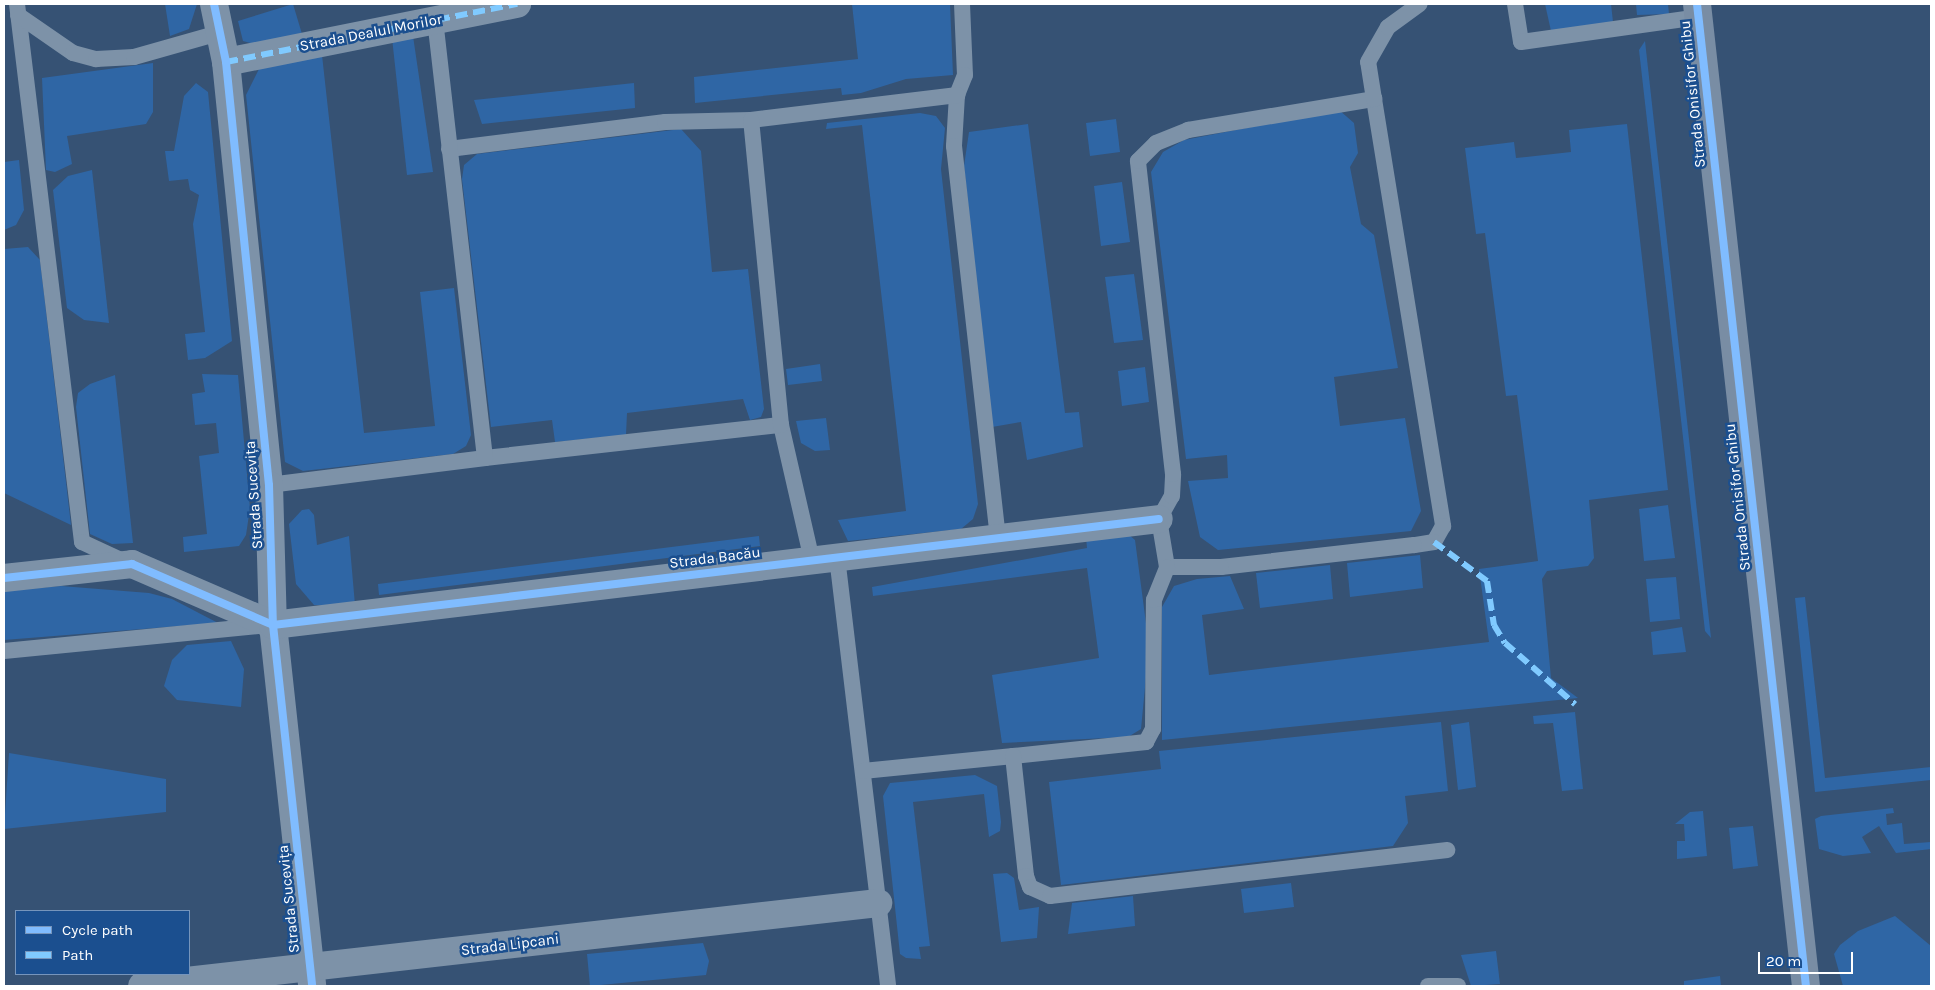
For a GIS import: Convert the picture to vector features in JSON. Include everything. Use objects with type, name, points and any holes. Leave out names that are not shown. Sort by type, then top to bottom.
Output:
[{"type":"street","name":"Strada Sucevița","points":[[214,4],[226,62],[269,485],[274,625],[311,977]]},
{"type":"street","name":"Strada Dealul Morilor","points":[[226,62],[517,4]]},
{"type":"street","name":"Strada Onisifor Ghibu","points":[[1697,10],[1806,986]]},
{"type":"street","name":"Strada Bacău","points":[[274,625],[1159,519]]},
{"type":"street","points":[[4,578],[132,564],[274,625]]},
{"type":"street","name":"Strada Lipcani","points":[[142,986],[311,977],[878,903]]},
{"type":"lane","points":[[962,4],[966,75],[957,95],[954,146],[998,537]]},
{"type":"lane","points":[[1167,567],[1221,567],[1414,545],[1434,542],[1442,526],[1368,62],[1388,27],[1420,4]]},
{"type":"lane","points":[[1515,4],[1521,42],[1697,10]]},
{"type":"lane","points":[[17,10],[73,53],[96,58],[134,57],[219,33]]},
{"type":"lane","points":[[17,10],[82,542],[132,564]]},
{"type":"lane","points":[[435,21],[485,458]]},
{"type":"lane","points":[[449,149],[665,122],[752,120],[957,95]]},
{"type":"lane","points":[[863,771],[1146,742],[1153,729],[1154,600],[1167,567],[1159,519],[1172,496],[1173,474],[1138,161],[1156,143],[1188,130],[1374,99]]},
{"type":"lane","points":[[752,120],[781,425],[824,558],[863,771],[888,986]]},
{"type":"lane","points":[[269,485],[485,458],[781,425]]},
{"type":"lane","points":[[4,650],[274,625]]},
{"type":"lane","points":[[1013,756],[1026,876],[1040,895],[1447,850]]},
{"type":"lane","points":[[1428,986],[1458,986]]},
{"type":"shaded area","points":[[165,4],[197,4],[189,29],[170,36]]},
{"type":"shaded area","points":[[293,4],[302,34],[254,44],[243,41],[238,21]]},
{"type":"shaded area","points":[[852,4],[950,4],[953,75],[906,79],[861,93],[842,95],[841,88],[695,103],[694,77],[858,59]]},
{"type":"shaded area","points":[[1545,4],[1611,4],[1613,22],[1551,31]]},
{"type":"shaded area","points":[[1636,4],[1668,4],[1669,14],[1637,15]]},
{"type":"shaded area","points":[[413,36],[433,172],[407,175],[392,38]]},
{"type":"shaded area","points":[[1645,41],[1711,638],[1705,631],[1639,50]]},
{"type":"shaded area","points":[[321,46],[364,433],[435,426],[420,292],[454,288],[471,435],[466,446],[453,454],[303,471],[285,462],[246,95],[262,63]]},
{"type":"shaded area","points":[[153,63],[153,112],[146,124],[67,136],[72,164],[55,172],[46,170],[42,78]]},
{"type":"shaded area","points":[[196,83],[208,92],[232,341],[205,358],[188,360],[185,334],[205,332],[193,224],[199,195],[190,190],[188,179],[169,181],[165,151],[174,151],[184,96]]},
{"type":"shaded area","points":[[634,83],[635,108],[482,124],[474,100]]},
{"type":"shaded area","points":[[1339,110],[1354,123],[1358,153],[1350,167],[1361,224],[1374,235],[1398,368],[1334,377],[1340,426],[1405,418],[1421,511],[1411,531],[1218,550],[1200,537],[1188,481],[1228,478],[1227,455],[1186,459],[1151,172],[1163,152],[1184,140]]},
{"type":"shaded area","points":[[920,113],[936,116],[945,128],[941,169],[978,504],[973,519],[961,529],[848,541],[838,520],[906,511],[862,125],[826,129],[827,123]]},
{"type":"shaded area","points":[[1116,119],[1120,152],[1090,156],[1086,123]]},
{"type":"shaded area","points":[[1028,124],[1065,413],[1079,412],[1083,447],[1027,460],[1021,422],[992,427],[964,166],[969,132]]},
{"type":"shaded area","points":[[1627,124],[1668,490],[1589,500],[1594,558],[1588,566],[1547,571],[1542,579],[1551,678],[1578,698],[1162,740],[1162,607],[1174,586],[1197,579],[1230,576],[1244,609],[1202,615],[1209,675],[1489,642],[1479,569],[1538,561],[1517,395],[1506,396],[1485,233],[1476,234],[1465,148],[1514,142],[1516,158],[1571,152],[1569,130]]},
{"type":"shaded area","points":[[681,129],[701,151],[712,272],[748,269],[764,409],[761,417],[750,420],[743,399],[627,413],[626,435],[555,442],[552,420],[491,427],[462,179],[464,165],[477,154]]},
{"type":"shaded area","points":[[19,160],[24,210],[16,225],[4,230],[4,162]]},
{"type":"shaded area","points":[[92,170],[109,323],[84,320],[67,308],[53,190],[68,176]]},
{"type":"shaded area","points":[[1122,182],[1130,242],[1101,246],[1094,186]]},
{"type":"shaded area","points":[[28,247],[40,260],[71,525],[4,493],[4,249]]},
{"type":"shaded area","points":[[1134,274],[1143,340],[1114,343],[1105,277]]},
{"type":"shaded area","points":[[820,364],[822,381],[788,385],[786,369]]},
{"type":"shaded area","points":[[1145,367],[1149,402],[1122,406],[1118,371]]},
{"type":"shaded area","points":[[202,374],[238,375],[250,508],[246,535],[239,546],[184,552],[183,537],[207,534],[199,456],[219,453],[216,423],[195,425],[192,394],[205,392]]},
{"type":"shaded area","points":[[115,375],[133,543],[112,544],[90,534],[76,407],[78,393],[90,384]]},
{"type":"shaded area","points":[[826,418],[830,450],[815,451],[801,443],[796,421]]},
{"type":"shaded area","points":[[1668,505],[1675,558],[1644,561],[1639,509]]},
{"type":"shaded area","points":[[309,509],[314,515],[317,545],[349,536],[355,605],[314,605],[296,584],[289,524],[302,510]]},
{"type":"shaded area","points":[[1128,534],[1135,540],[1149,646],[1141,729],[1128,737],[1002,743],[992,675],[1099,658],[1087,568],[873,596],[872,587],[1087,548],[1086,537]]},
{"type":"shaded area","points":[[759,536],[760,546],[379,595],[378,584]]},
{"type":"shaded area","points":[[1420,555],[1423,588],[1350,597],[1347,563]]},
{"type":"shaded area","points":[[1330,565],[1333,599],[1260,608],[1256,573]]},
{"type":"shaded area","points":[[1676,577],[1680,619],[1650,622],[1646,579]]},
{"type":"shaded area","points":[[61,586],[149,593],[172,599],[218,623],[4,640],[4,591]]},
{"type":"shaded area","points":[[1805,597],[1825,778],[1931,767],[1931,780],[1815,792],[1795,598]]},
{"type":"shaded area","points":[[1682,627],[1686,652],[1653,655],[1651,632]]},
{"type":"shaded area","points":[[231,641],[244,669],[241,707],[177,700],[164,686],[172,660],[187,645]]},
{"type":"shaded area","points":[[1575,712],[1583,789],[1562,791],[1553,723],[1534,724],[1533,716]]},
{"type":"shaded area","points":[[1441,722],[1448,791],[1405,796],[1408,823],[1393,846],[1061,885],[1049,782],[1161,769],[1159,751]]},
{"type":"shaded area","points":[[1469,722],[1476,787],[1458,790],[1451,725]]},
{"type":"shaded area","points":[[9,753],[166,779],[166,812],[4,829]]},
{"type":"shaded area","points":[[975,775],[997,786],[1001,822],[1000,831],[989,837],[984,794],[913,802],[930,946],[919,947],[921,959],[906,958],[900,954],[883,796],[890,783]]},
{"type":"shaded area","points":[[1893,808],[1894,813],[1886,814],[1887,825],[1902,823],[1904,844],[1931,842],[1931,849],[1896,853],[1879,826],[1862,837],[1871,853],[1843,856],[1819,849],[1815,819],[1821,816]]},
{"type":"shaded area","points":[[1703,811],[1707,856],[1677,859],[1677,841],[1685,841],[1684,824],[1675,824],[1690,812]]},
{"type":"shaded area","points":[[1753,826],[1758,866],[1733,869],[1729,828]]},
{"type":"shaded area","points":[[1007,873],[1014,878],[1019,910],[1039,907],[1037,938],[1001,942],[993,874]]},
{"type":"shaded area","points":[[1291,883],[1294,907],[1244,913],[1241,889]]},
{"type":"shaded area","points":[[1133,896],[1135,926],[1068,934],[1072,903]]},
{"type":"shaded area","points":[[1895,916],[1931,946],[1931,986],[1843,986],[1834,954],[1840,945],[1858,931]]},
{"type":"shaded area","points":[[703,943],[709,961],[706,975],[590,986],[587,954]]},
{"type":"shaded area","points":[[1496,951],[1500,984],[1471,986],[1461,955]]},
{"type":"shaded area","points":[[1720,976],[1721,986],[1684,986],[1684,981]]},
{"type":"marked path","points":[[226,62],[517,4]]},
{"type":"marked path","points":[[1434,542],[1487,581],[1494,625],[1505,643],[1575,704]]},
{"type":"cycle path","points":[[214,4],[226,62],[269,485],[273,625],[312,986]]},
{"type":"cycle path","points":[[1697,4],[1806,986]]},
{"type":"cycle path","points":[[4,578],[132,564],[273,625],[1159,519]]}]
